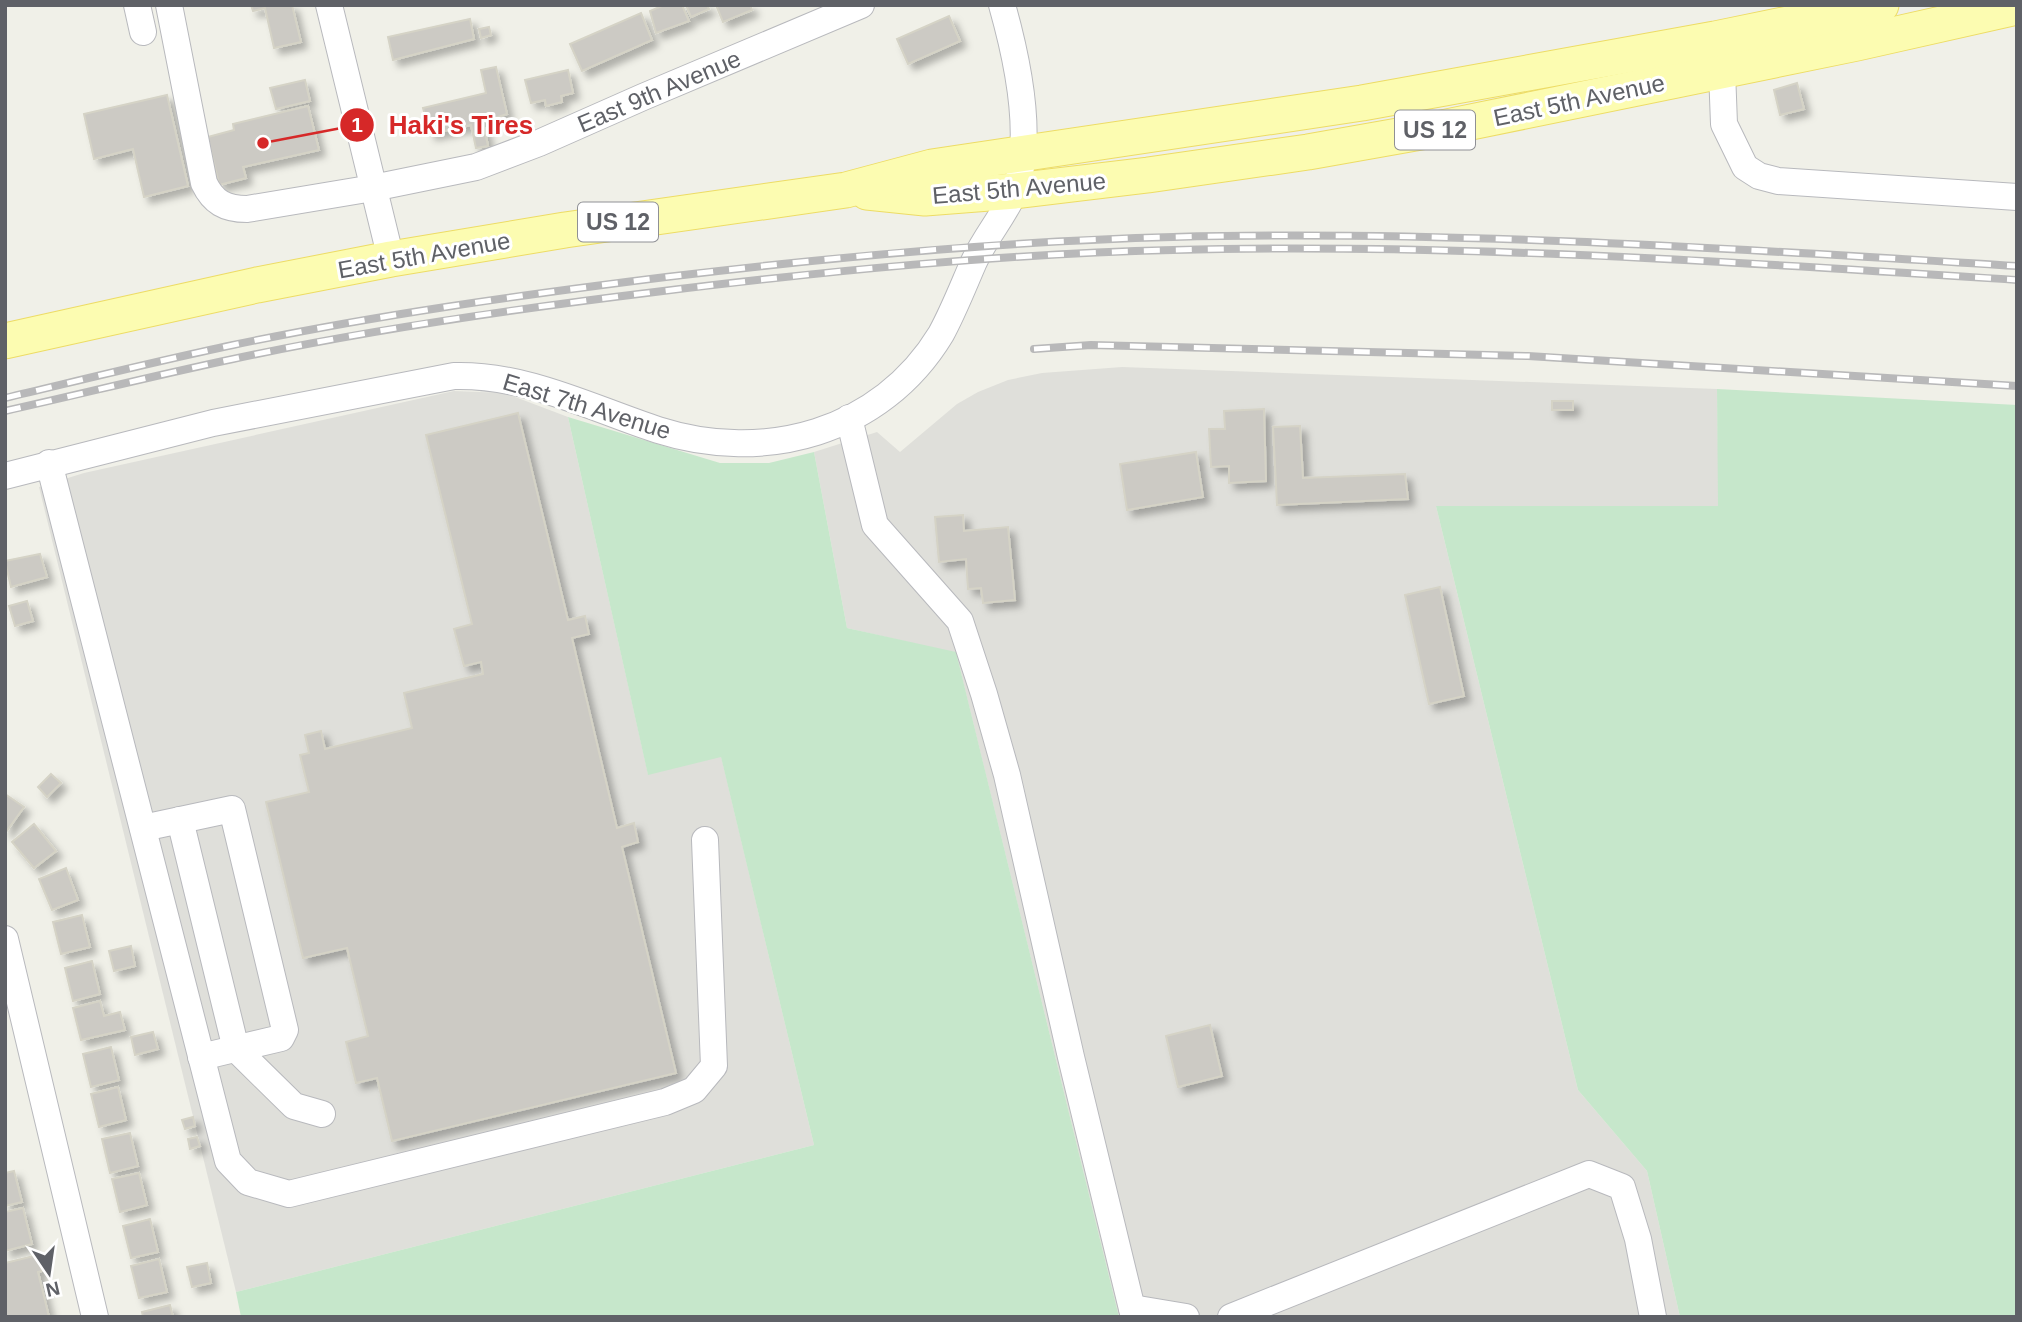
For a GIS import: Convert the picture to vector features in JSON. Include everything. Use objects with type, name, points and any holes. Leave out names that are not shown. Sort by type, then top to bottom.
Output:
[{"type":"main road","name":"East 5th Avenue","points":[[846,190],[925,198],[1015,191],[1308,152],[1432,130],[1719,55],[1881,5]]},
{"type":"main road","name":"East 5th Avenue","points":[[5,341],[257,285],[391,259],[565,230],[846,190],[932,167],[1362,103],[1719,55],[2017,7]]},
{"type":"street","points":[[137,5],[143,32]]},
{"type":"street","name":"East 9th Avenue","points":[[169,5],[204,183],[210,195],[232,209],[247,209],[460,171],[508,155],[861,5]]},
{"type":"street","points":[[329,5],[391,259]]},
{"type":"street","name":"East 7th Avenue","points":[[5,475],[225,421],[454,376],[478,375],[519,382],[657,429],[717,443],[740,445],[785,440],[829,428],[889,393],[910,373],[934,343],[981,247],[1015,191],[1023,154],[1022,111],[1016,62],[1002,5]]},
{"type":"street","points":[[1719,55],[1724,124],[1745,167],[1759,176],[1778,181],[2017,197]]},
{"type":"street","points":[[849,418],[875,525],[960,621],[984,694],[1007,775],[1071,1057],[1133,1312],[1186,1317]]},
{"type":"street","points":[[49,463],[228,1161],[248,1182],[289,1194],[665,1102],[694,1090],[714,1066],[705,840]]},
{"type":"street","points":[[143,828],[232,809],[285,1030],[281,1038],[201,1057]]},
{"type":"street","points":[[180,820],[236,1049],[294,1105],[322,1114]]},
{"type":"street","points":[[5,939],[96,1317]]},
{"type":"street","points":[[1231,1317],[1589,1174],[1622,1187],[1638,1239],[1653,1317]]},
{"type":"shaded area","points":[[1122,367],[1717,389],[1719,506],[1436,506],[1578,1090],[1647,1171],[1680,1317],[1119,1317],[956,653],[847,628],[814,452],[877,432],[900,452],[957,404],[1008,380],[1042,373]]},
{"type":"shaded area","points":[[454,391],[505,393],[568,417],[648,774],[721,756],[814,1145],[236,1292],[39,487],[84,473]]},
{"type":"green space","points":[[1717,389],[2017,405],[2017,1317],[1680,1317],[1647,1171],[1578,1090],[1436,506],[1718,506]]},
{"type":"green space","points":[[568,417],[720,463],[769,463],[814,452],[847,628],[956,652],[1119,1317],[241,1317],[236,1292],[814,1145],[721,757],[648,775]]},
{"type":"building","points":[[251,5],[292,5],[301,42],[274,48],[265,8],[253,11]]},
{"type":"building","points":[[664,5],[682,5],[689,21],[656,33],[650,11]]},
{"type":"building","points":[[686,5],[707,5],[709,9],[691,17]]},
{"type":"building","points":[[716,5],[750,5],[752,10],[723,22]]},
{"type":"building","points":[[641,13],[652,40],[582,71],[570,44]]},
{"type":"building","points":[[949,16],[960,41],[908,64],[897,39]]},
{"type":"building","points":[[470,19],[474,39],[393,60],[388,37]]},
{"type":"building","points":[[489,27],[491,35],[481,38],[479,29]]},
{"type":"building","points":[[496,67],[507,114],[483,122],[488,146],[476,148],[471,125],[430,134],[423,108],[486,93],[481,70]]},
{"type":"building","points":[[568,70],[573,93],[561,96],[562,102],[546,106],[545,100],[531,103],[525,80]]},
{"type":"building","points":[[305,80],[310,101],[276,109],[270,88]]},
{"type":"building","points":[[1797,83],[1804,109],[1780,115],[1774,90]]},
{"type":"building","points":[[167,95],[188,186],[144,197],[133,149],[94,159],[84,114]]},
{"type":"building","points":[[308,106],[319,150],[243,167],[246,178],[219,185],[208,137],[234,130],[233,124]]},
{"type":"building","points":[[1552,401],[1573,401],[1573,410],[1552,410]]},
{"type":"building","points":[[1264,409],[1266,481],[1229,483],[1229,466],[1211,467],[1209,429],[1225,429],[1224,411]]},
{"type":"building","points":[[518,413],[568,620],[585,616],[589,634],[572,638],[617,828],[634,823],[638,842],[622,847],[676,1073],[392,1141],[377,1078],[356,1083],[346,1042],[368,1036],[347,948],[303,958],[266,802],[309,792],[300,755],[309,753],[305,735],[321,731],[325,749],[412,728],[404,693],[483,674],[481,662],[464,666],[454,629],[472,624],[426,435]]},
{"type":"building","points":[[1300,426],[1303,478],[1405,474],[1408,499],[1277,505],[1273,427]]},
{"type":"building","points":[[1196,452],[1203,497],[1127,510],[1120,464]]},
{"type":"building","points":[[963,515],[964,531],[1008,527],[1015,600],[983,603],[981,588],[968,589],[966,559],[939,562],[935,517]]},
{"type":"building","points":[[40,554],[47,577],[11,587],[5,561]]},
{"type":"building","points":[[1440,587],[1464,696],[1429,704],[1405,595]]},
{"type":"building","points":[[27,601],[33,621],[15,626],[9,606]]},
{"type":"building","points":[[51,774],[61,783],[47,797],[38,787]]},
{"type":"building","points":[[5,794],[24,807],[6,832],[5,831]]},
{"type":"building","points":[[34,824],[56,851],[34,868],[12,842]]},
{"type":"building","points":[[66,868],[78,900],[52,910],[39,879]]},
{"type":"building","points":[[82,915],[90,947],[61,954],[53,922]]},
{"type":"building","points":[[131,946],[135,966],[114,971],[109,951]]},
{"type":"building","points":[[92,961],[100,994],[73,1001],[65,968]]},
{"type":"building","points":[[100,1001],[104,1016],[120,1012],[125,1030],[81,1040],[73,1008]]},
{"type":"building","points":[[1210,1025],[1222,1076],[1178,1087],[1166,1036]]},
{"type":"building","points":[[153,1032],[158,1049],[135,1055],[131,1037]]},
{"type":"building","points":[[111,1047],[119,1080],[91,1087],[83,1054]]},
{"type":"building","points":[[118,1087],[126,1120],[99,1127],[91,1094]]},
{"type":"building","points":[[193,1117],[195,1126],[185,1129],[182,1120]]},
{"type":"building","points":[[130,1133],[138,1166],[110,1173],[102,1139]]},
{"type":"building","points":[[197,1137],[200,1146],[190,1149],[188,1139]]},
{"type":"building","points":[[14,1171],[22,1202],[5,1206],[5,1173]]},
{"type":"building","points":[[139,1173],[147,1205],[120,1212],[112,1179]]},
{"type":"building","points":[[23,1208],[32,1244],[5,1251],[5,1212]]},
{"type":"building","points":[[150,1219],[158,1252],[131,1258],[123,1226]]},
{"type":"building","points":[[38,1255],[42,1271],[38,1272],[49,1317],[5,1317],[5,1263]]},
{"type":"building","points":[[159,1259],[167,1292],[139,1298],[131,1266]]},
{"type":"building","points":[[207,1263],[211,1283],[192,1287],[187,1267]]},
{"type":"building","points":[[170,1305],[173,1317],[143,1317],[142,1312]]},
{"type":"railway","points":[[5,398],[233,345],[449,306],[729,270],[982,246],[1173,237],[1384,236],[1595,242],[2017,266]]},
{"type":"railway","points":[[5,411],[285,348],[443,321],[720,284],[978,260],[1173,250],[1384,249],[1701,261],[2017,280]]},
{"type":"railway","points":[[1034,349],[1091,345],[1528,356],[2017,386]]},
{"type":"place","name":"Haki's Tires","points":[[263,143]]}]
